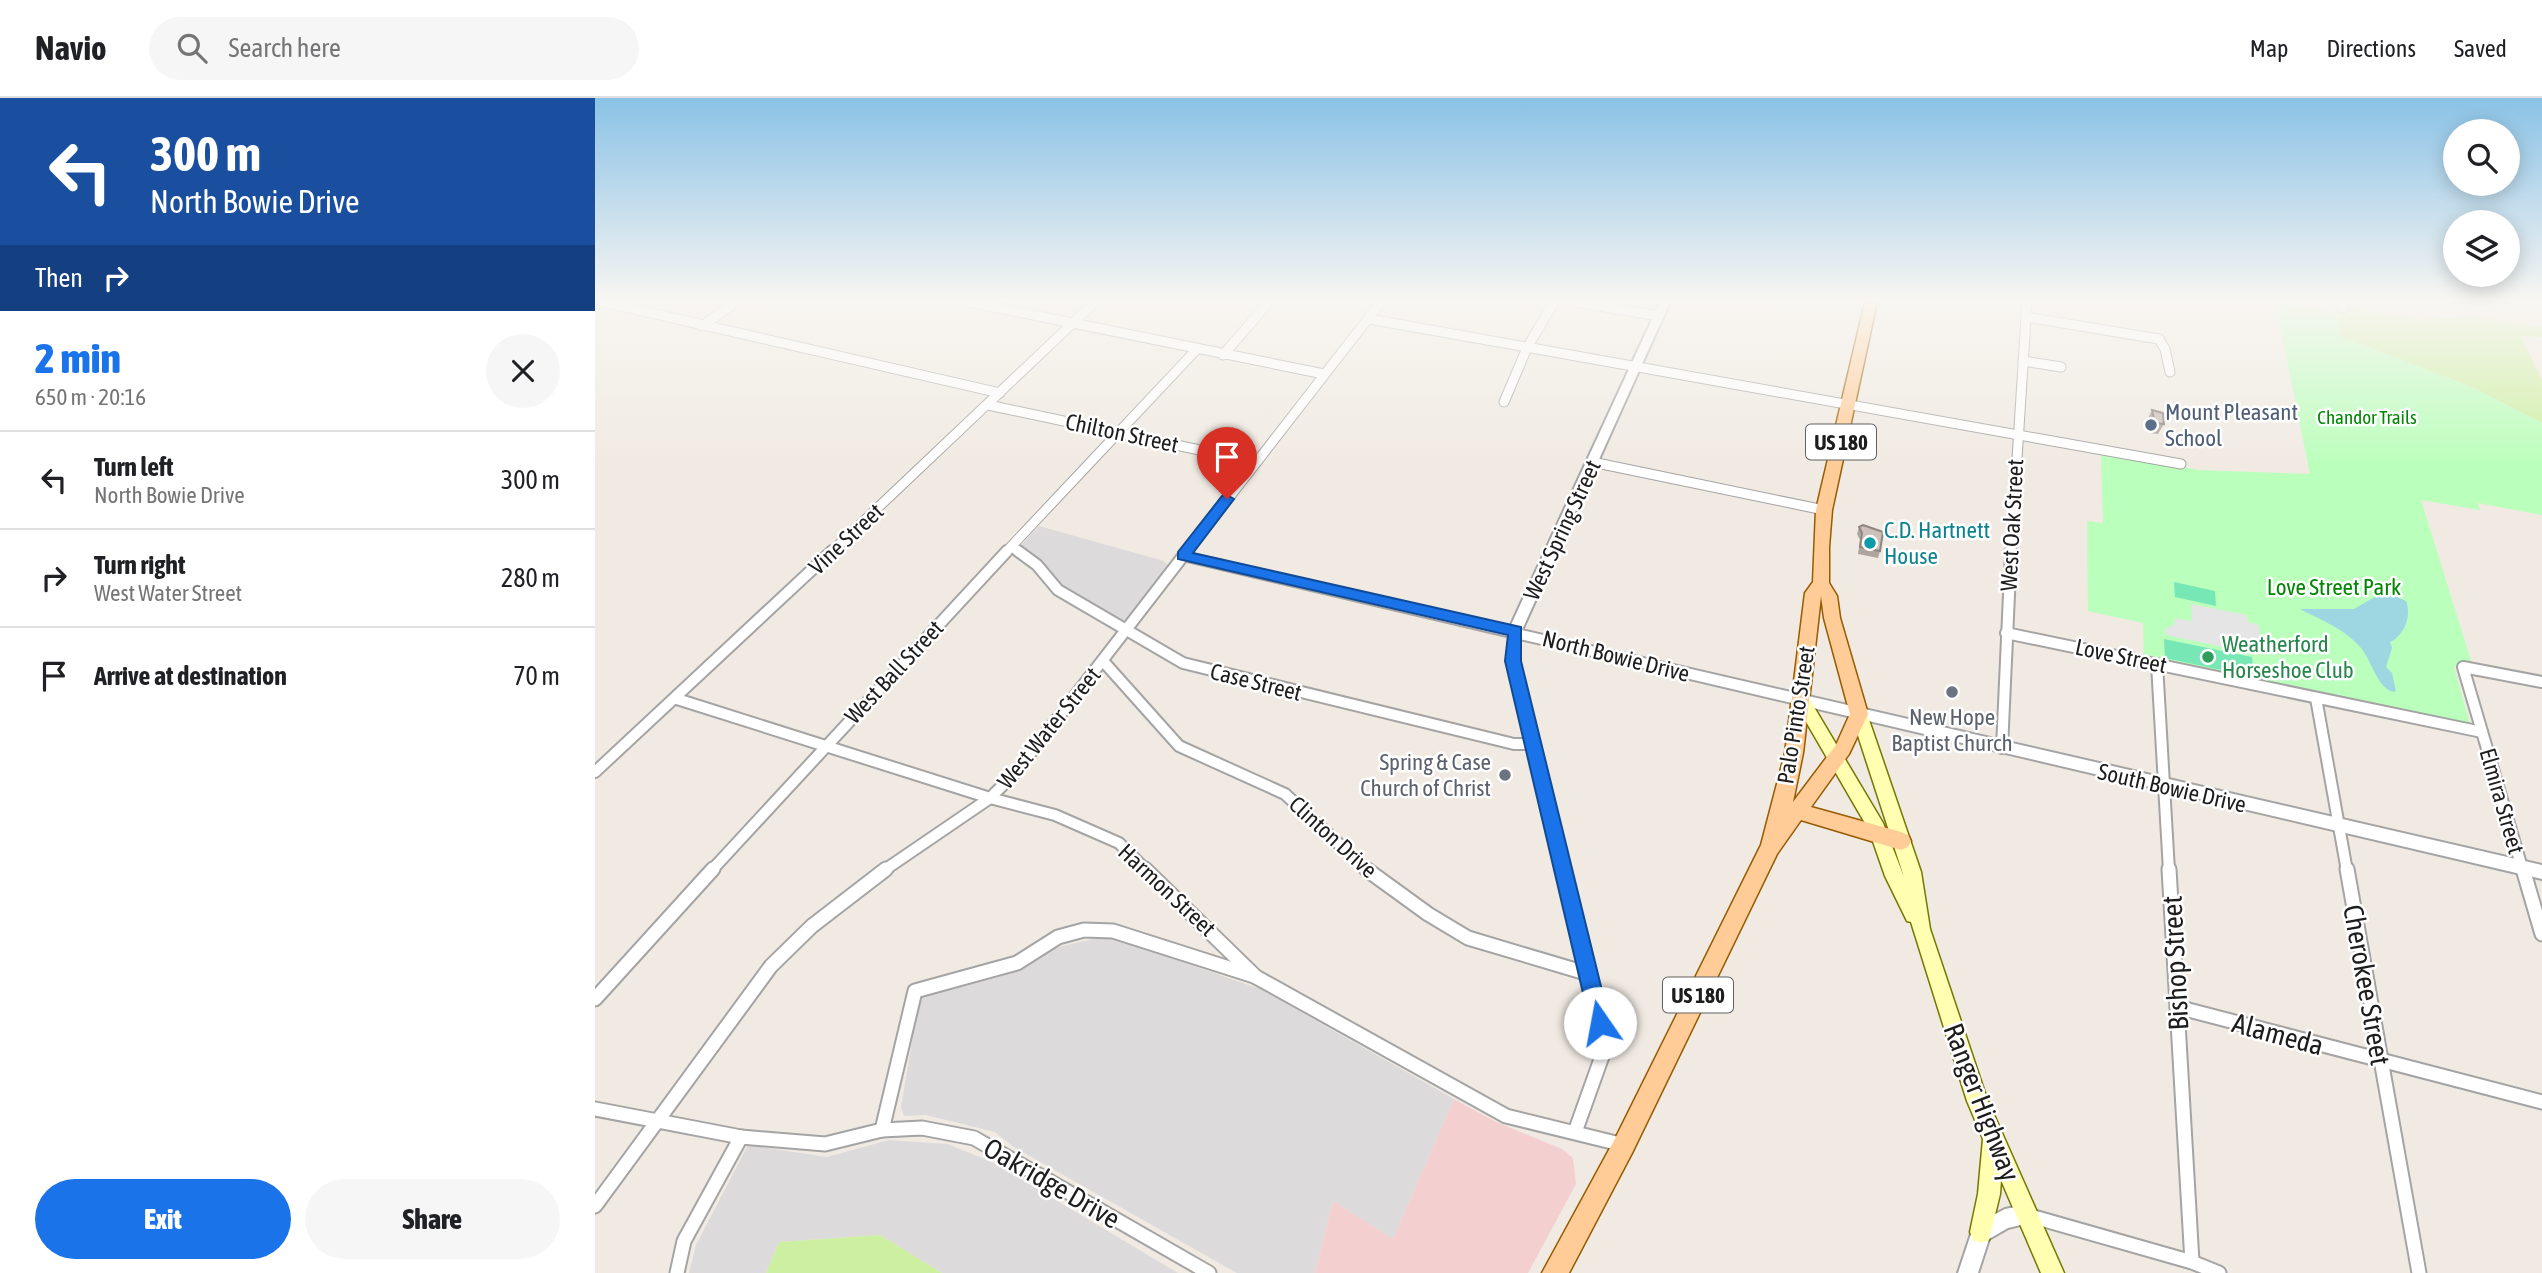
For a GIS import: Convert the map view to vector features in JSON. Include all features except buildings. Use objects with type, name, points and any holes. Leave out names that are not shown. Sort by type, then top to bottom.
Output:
[{"type":"main road","name":"Palo Pinto Street","points":[[1859,714],[1842,655],[1828,639],[1813,593],[1821,583],[1824,510],[1860,357]]},
{"type":"main road","name":"Palo Pinto Street","points":[[1788,808],[1797,776],[1794,753],[1802,701],[1822,616]]},
{"type":"main road","name":"Ranger Highway","points":[[1802,701],[1880,835],[1894,876],[1921,929],[1977,1101],[2053,1273]]},
{"type":"main road","name":"Ranger Highway","points":[[1859,714],[1912,872],[1921,929]]},
{"type":"main road","name":"US 180","points":[[1555,1273],[1624,1145],[1788,808],[1836,757],[1859,714]]},
{"type":"main road","points":[[1788,808],[1902,841]]},
{"type":"main road","points":[[1981,1233],[1989,1194],[1992,1137]]},
{"type":"street","points":[[839,357],[1000,393]]},
{"type":"street","name":"Vine Street","points":[[595,772],[677,699],[1037,357]]},
{"type":"street","name":"West Ball Street","points":[[595,999],[824,746],[1189,357]]},
{"type":"street","points":[[1233,357],[1324,374]]},
{"type":"street","name":"West Water Street","points":[[595,1206],[771,966],[812,926],[858,888],[990,798],[1016,772],[1338,357]]},
{"type":"street","points":[[1504,402],[1524,357]]},
{"type":"street","points":[[1581,357],[2181,464]]},
{"type":"street","name":"West Spring Street","points":[[1576,1132],[1605,1048],[1513,661],[1515,631],[1640,357]]},
{"type":"street","name":"West Oak Street","points":[[2003,748],[2006,633],[2023,357]]},
{"type":"street","points":[[2167,357],[2170,372]]},
{"type":"street","points":[[2023,361],[2061,367]]},
{"type":"street","name":"Chilton Street","points":[[988,405],[1256,462]]},
{"type":"street","points":[[1592,463],[1824,510]]},
{"type":"street","name":"Case Street","points":[[1012,547],[1037,565],[1058,590],[1183,663],[1514,744],[1533,744]]},
{"type":"street","name":"North Bowie Drive","points":[[1183,556],[1515,631],[1802,701]]},
{"type":"street","name":"Love Street","points":[[2006,633],[2482,732]]},
{"type":"street","name":"Clinton Drive","points":[[1103,661],[1179,746],[1285,794],[1355,861],[1428,914],[1468,938],[1589,974]]},
{"type":"street","name":"Bishop Street","points":[[2157,664],[2192,1262]]},
{"type":"street","name":"Elmira Street","points":[[2542,682],[2463,667],[2542,934]]},
{"type":"street","name":"Cherokee Street","points":[[2316,698],[2419,1273]]},
{"type":"street","name":"Harmon Street","points":[[677,699],[990,798],[1055,815],[1119,843],[1256,977],[1506,1116],[1624,1145]]},
{"type":"street","name":"South Bowie Drive","points":[[1802,701],[2542,873]]},
{"type":"street","points":[[882,1130],[915,991],[1017,963],[1058,937],[1084,930],[1113,931],[1256,977]]},
{"type":"street","name":"Alameda","points":[[2178,1007],[2542,1102]]},
{"type":"street","name":"Oakridge Drive","points":[[595,1109],[741,1137],[825,1144],[882,1130],[922,1128],[974,1138],[1209,1273]]},
{"type":"street","points":[[677,1273],[684,1241],[741,1137]]},
{"type":"street","points":[[1968,1273],[1981,1233],[2005,1219],[2026,1215],[2192,1262],[2219,1273]]},
{"type":"shaded area","points":[[1039,526],[1164,561],[1168,565],[1126,619],[1120,621],[1066,592],[1020,546]]},
{"type":"shaded area","points":[[2191,604],[2247,615],[2248,622],[2259,625],[2260,639],[2252,638],[2254,654],[2243,651],[2240,645],[2238,650],[2166,635],[2165,629],[2175,624],[2175,618],[2192,621]]},
{"type":"shaded area","points":[[1101,937],[1120,940],[1260,989],[1454,1099],[1393,1239],[1333,1201],[1315,1273],[1237,1273],[1014,1147],[995,1132],[926,1115],[904,1116],[901,1108],[919,998],[1002,976],[1055,948]]},
{"type":"shaded area","points":[[1454,1099],[1496,1122],[1562,1149],[1573,1158],[1576,1184],[1528,1273],[1315,1273],[1333,1201],[1393,1239]]},
{"type":"shaded area","points":[[889,1140],[947,1144],[990,1161],[1178,1273],[942,1273],[880,1235],[779,1242],[766,1273],[689,1273],[696,1245],[748,1145],[827,1157]]},
{"type":"green space","name":"Love Street Park","points":[[2286,357],[2393,357],[2472,387],[2542,423],[2542,515],[2478,503],[2480,510],[2421,500],[2472,664],[2460,662],[2454,667],[2470,724],[2144,657],[2143,623],[2088,611],[2087,521],[2103,523],[2101,453],[2199,470],[2310,474]]},
{"type":"green space","points":[[2393,357],[2531,357],[2542,380],[2542,423],[2472,387]]},
{"type":"green space","points":[[2174,582],[2215,591],[2216,606],[2175,597]]},
{"type":"green space","name":"Weatherford Horseshoe Club","points":[[2164,639],[2252,657],[2254,677],[2165,658]]},
{"type":"green space","points":[[880,1235],[942,1273],[766,1273],[779,1242]]},
{"type":"water","points":[[2385,591],[2406,601],[2408,607],[2403,630],[2390,642],[2392,648],[2386,667],[2392,673],[2396,691],[2393,692],[2382,684],[2365,653],[2354,641],[2332,625],[2300,609],[2354,609]]},
{"type":"place","name":"Mount Pleasant School","points":[[2151,425]]},
{"type":"place","name":"C.D. Hartnett House","points":[[1870,543]]},
{"type":"place","name":"Weatherford Horseshoe Club","points":[[2208,657]]},
{"type":"place","name":"New Hope Baptist Church","points":[[1952,692]]},
{"type":"place","name":"Spring & Case Church of Christ","points":[[1505,775]]},
{"type":"route","points":[[1227,499],[1183,556],[1515,631],[1513,661],[1600,1023]]},
{"type":"park label","name":"Chandor Trails","points":[[2367,417]]}]
